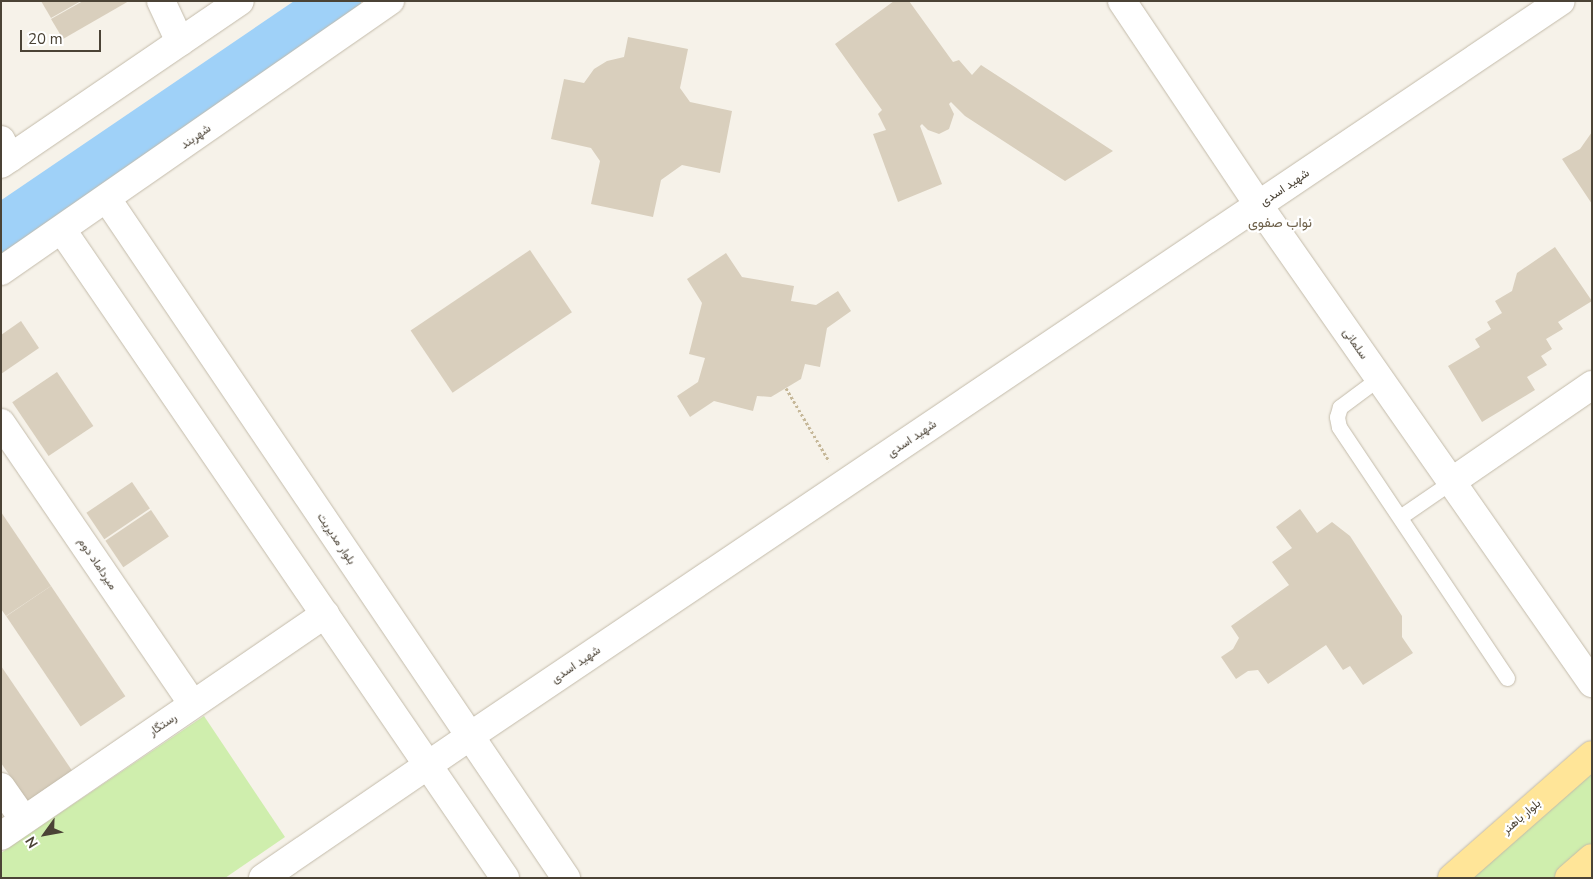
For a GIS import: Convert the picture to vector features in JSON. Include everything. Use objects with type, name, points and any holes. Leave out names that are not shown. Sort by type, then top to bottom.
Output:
[{"type":"main road","name":"بلوار باهنر","points":[[1452,878],[1592,755]]},
{"type":"main road","points":[[1569,878],[1592,858]]},
{"type":"street","points":[[161,1],[180,42]]},
{"type":"street","points":[[4,154],[180,42],[240,1]]},
{"type":"street","name":"شهربند","points":[[1,271],[390,1]]},
{"type":"street","name":"سلمانی","points":[[1122,1],[1259,206],[1592,684]]},
{"type":"street","name":"شهید اسدی","points":[[263,878],[470,736],[1561,1]]},
{"type":"street","name":"بلوار مدیریت","points":[[107,199],[566,878]]},
{"type":"street","points":[[62,230],[505,878]]},
{"type":"street","points":[[1451,482],[1592,385]]},
{"type":"street","name":"میرداماد دوم","points":[[1,423],[193,704]]},
{"type":"street","name":"رستگار","points":[[1,836],[325,614]]},
{"type":"street","points":[[1,787],[24,820]]},
{"type":"lane","points":[[1379,378],[1347,400],[1337,417],[1339,426],[1507,678]]},
{"type":"lane","points":[[1400,517],[1451,482]]},
{"type":"path","points":[[786,388],[844,485]]},
{"type":"green space","points":[[204,716],[285,837],[225,878],[1,878],[1,853]]},
{"type":"green space","points":[[1592,755],[1592,858],[1569,878],[1452,878]]},
{"type":"building","points":[[41,1],[81,1],[51,18]]},
{"type":"building","points":[[83,1],[129,1],[63,39],[51,19]]},
{"type":"building","points":[[894,1],[909,1],[953,62],[959,60],[972,75],[981,65],[1113,151],[1065,181],[965,116],[951,102],[949,104],[954,114],[949,129],[939,134],[928,130],[922,124],[920,126],[942,184],[898,202],[873,134],[886,130],[878,114],[882,110],[835,44]]},
{"type":"building","points":[[628,37],[688,49],[680,88],[690,102],[732,111],[720,173],[682,165],[661,180],[653,217],[591,204],[600,161],[591,148],[551,139],[564,79],[584,83],[594,69],[607,61],[624,57]]},
{"type":"building","points":[[1592,132],[1592,204],[1562,159],[1580,149]]},
{"type":"building","points":[[1555,247],[1592,301],[1558,322],[1563,329],[1546,339],[1552,349],[1541,356],[1547,365],[1527,377],[1535,390],[1482,422],[1448,366],[1480,347],[1475,339],[1491,329],[1487,322],[1502,313],[1495,301],[1512,291],[1517,273]]},
{"type":"building","points":[[530,250],[572,312],[453,393],[411,331]]},
{"type":"building","points":[[726,253],[742,277],[794,286],[791,301],[816,305],[838,291],[851,311],[827,328],[820,367],[805,364],[801,379],[771,397],[757,396],[753,411],[714,401],[690,417],[677,396],[698,382],[705,358],[689,354],[702,303],[687,279]]},
{"type":"building","points":[[21,321],[39,348],[1,374],[1,335]]},
{"type":"building","points":[[57,372],[93,426],[49,456],[12,402]]},
{"type":"building","points":[[132,482],[150,509],[104,539],[86,513]]},
{"type":"building","points":[[1300,509],[1317,533],[1332,522],[1350,536],[1402,616],[1402,637],[1413,653],[1363,685],[1350,666],[1343,670],[1326,645],[1268,684],[1258,670],[1248,671],[1236,679],[1221,657],[1233,649],[1239,638],[1231,626],[1289,585],[1272,562],[1292,548],[1276,527]]},
{"type":"building","points":[[151,510],[169,537],[123,567],[105,541]]},
{"type":"building","points":[[1,512],[51,586],[6,616],[1,609]]},
{"type":"building","points":[[51,586],[125,696],[81,726],[6,616]]},
{"type":"building","points":[[1,666],[73,772],[28,802],[1,763]]},
{"type":"waterway","points":[[1,229],[336,1]]},
{"type":"district","name":"نواب صفوی","points":[[1280,223]]}]
